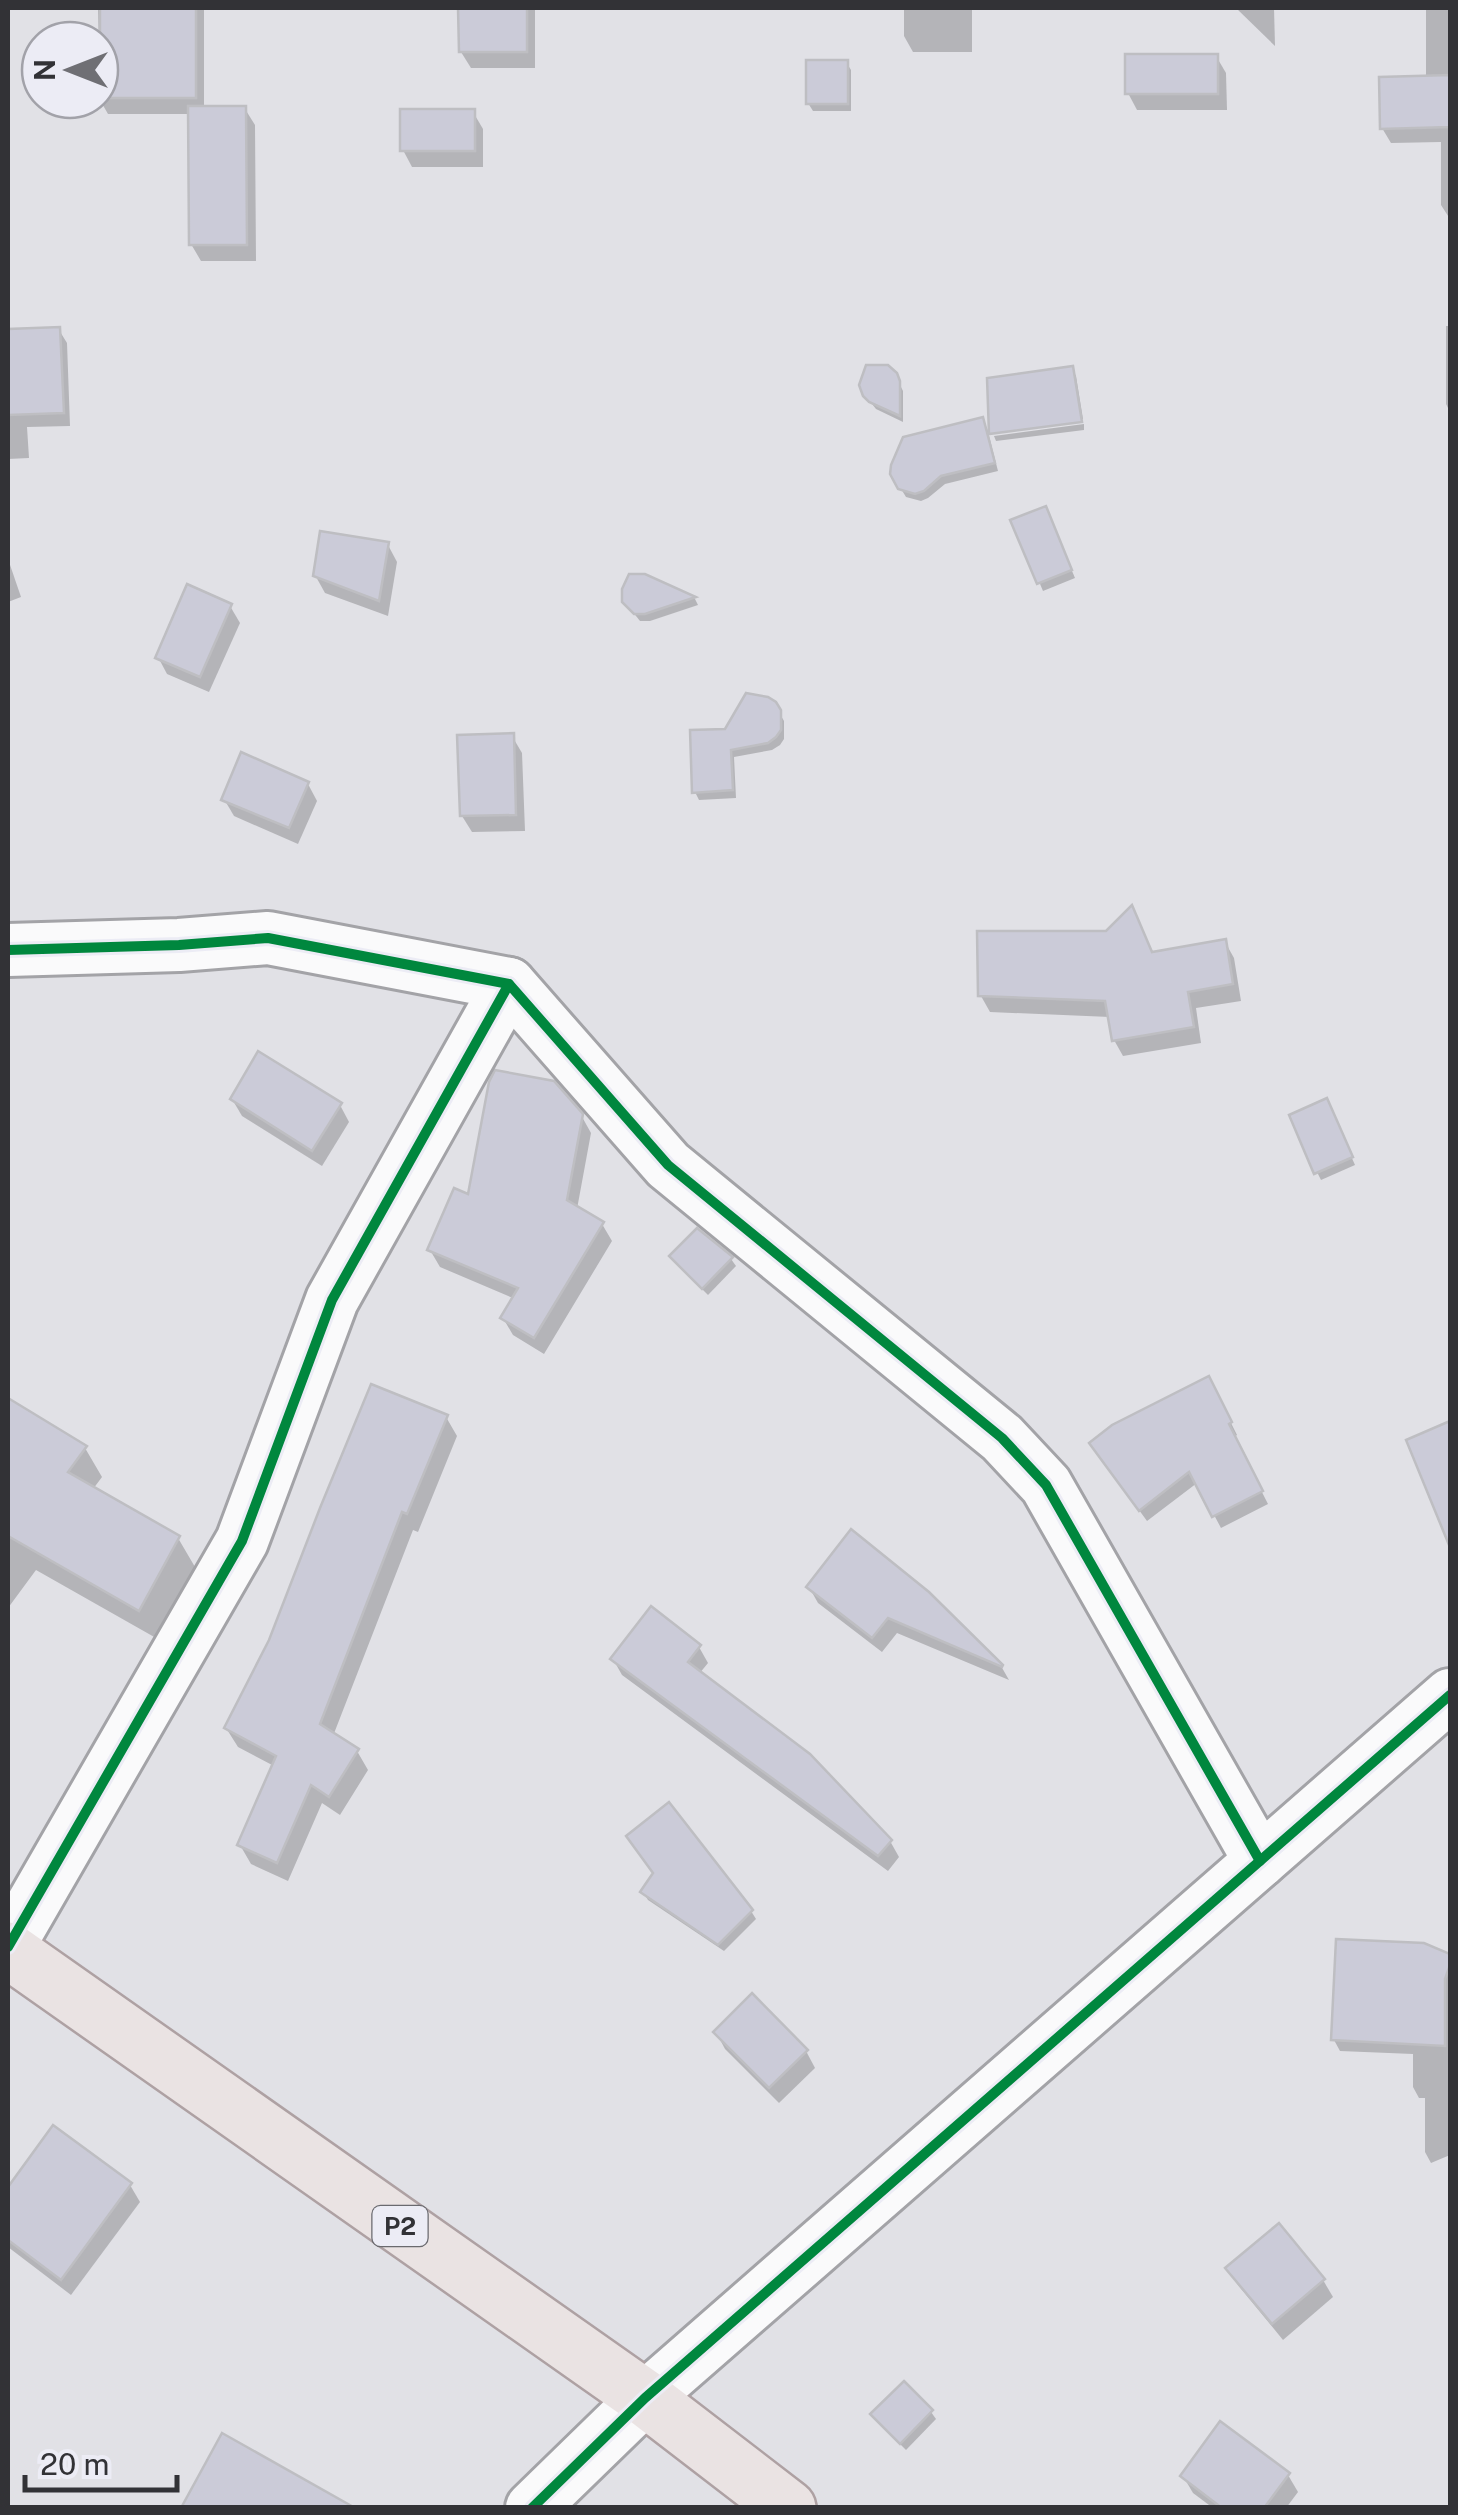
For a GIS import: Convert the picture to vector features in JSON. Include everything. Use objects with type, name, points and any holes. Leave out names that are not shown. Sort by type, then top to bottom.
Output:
[{"type":"main road","name":"P2","points":[[8,1949],[646,2398],[788,2508]]},
{"type":"street","points":[[8,950],[268,938],[509,984],[668,1165],[1002,1438],[1046,1486],[1260,1861]]},
{"type":"street","points":[[8,1949],[242,1541],[332,1300],[509,984]]},
{"type":"street","points":[[532,2508],[646,2398],[1450,1695]]},
{"type":"building","points":[[100,8],[196,8],[196,98],[120,98],[120,20],[100,20]]},
{"type":"building","points":[[458,8],[527,8],[527,52],[459,52]]},
{"type":"building","points":[[1125,54],[1218,54],[1218,94],[1125,94]]},
{"type":"building","points":[[806,60],[848,60],[848,104],[806,104]]},
{"type":"building","points":[[1450,75],[1450,127],[1380,129],[1379,77]]},
{"type":"building","points":[[188,106],[246,106],[247,245],[189,245]]},
{"type":"building","points":[[400,109],[475,109],[475,151],[400,151]]},
{"type":"building","points":[[60,327],[64,413],[8,415],[8,329]]},
{"type":"building","points":[[866,365],[888,365],[897,373],[900,416],[863,396],[859,385]]},
{"type":"building","points":[[1073,366],[1082,422],[989,434],[987,378]]},
{"type":"building","points":[[983,417],[995,463],[941,476],[915,494],[898,489],[890,474],[903,437]]},
{"type":"building","points":[[1046,506],[1072,570],[1037,584],[1010,520]]},
{"type":"building","points":[[320,531],[389,542],[379,601],[313,576]]},
{"type":"building","points":[[629,574],[645,574],[696,597],[634,614],[622,602],[622,589]]},
{"type":"building","points":[[187,584],[232,604],[200,677],[155,658]]},
{"type":"building","points":[[746,693],[776,702],[781,710],[781,730],[768,743],[731,750],[733,790],[692,793],[690,730],[725,729]]},
{"type":"building","points":[[514,733],[516,815],[460,816],[457,735]]},
{"type":"building","points":[[241,752],[309,782],[289,828],[221,800]]},
{"type":"building","points":[[1132,905],[1152,952],[1226,939],[1233,984],[1188,992],[1194,1027],[1112,1041],[1105,1001],[978,996],[977,931],[1106,931]]},
{"type":"building","points":[[258,1051],[342,1103],[312,1151],[230,1099]]},
{"type":"building","points":[[495,1070],[554,1081],[583,1114],[567,1200],[604,1222],[534,1338],[500,1318],[518,1288],[427,1250],[454,1188],[468,1194],[489,1082]]},
{"type":"building","points":[[1327,1098],[1353,1157],[1314,1174],[1289,1115]]},
{"type":"building","points":[[697,1228],[733,1257],[702,1289],[669,1256]]},
{"type":"building","points":[[1209,1376],[1263,1491],[1212,1517],[1189,1472],[1139,1511],[1089,1443],[1112,1425]]},
{"type":"building","points":[[371,1384],[448,1415],[407,1514],[402,1512],[320,1724],[359,1749],[329,1797],[311,1785],[277,1863],[237,1845],[276,1756],[224,1728],[269,1640]]},
{"type":"building","points":[[8,1398],[87,1446],[68,1472],[180,1536],[139,1611],[8,1536]]},
{"type":"building","points":[[1450,1421],[1450,1545],[1449,1545],[1406,1440]]},
{"type":"building","points":[[851,1529],[929,1592],[1002,1667],[888,1618],[872,1638],[806,1587]]},
{"type":"building","points":[[651,1606],[701,1645],[688,1662],[810,1754],[892,1840],[878,1856],[610,1659]]},
{"type":"building","points":[[669,1802],[753,1910],[718,1945],[640,1892],[653,1873],[626,1836]]},
{"type":"building","points":[[1336,1939],[1424,1943],[1450,1954],[1445,1979],[1445,2046],[1331,2040]]},
{"type":"building","points":[[752,1993],[808,2050],[769,2088],[713,2032]]},
{"type":"building","points":[[53,2125],[132,2183],[61,2280],[8,2240],[8,2187]]},
{"type":"building","points":[[1279,2223],[1325,2279],[1272,2324],[1225,2268]]},
{"type":"building","points":[[904,2381],[933,2410],[900,2444],[870,2414]]},
{"type":"building","points":[[1220,2421],[1290,2473],[1264,2508],[1222,2508],[1180,2476]]},
{"type":"building","points":[[222,2433],[355,2508],[181,2508]]},
{"type":"cycle path","points":[[8,950],[268,938],[509,984],[668,1165],[1002,1438],[1046,1485],[1260,1861]]},
{"type":"cycle path","points":[[8,1947],[242,1541],[332,1300],[509,984]]},
{"type":"cycle path","points":[[532,2508],[645,2398],[1450,1695]]}]
